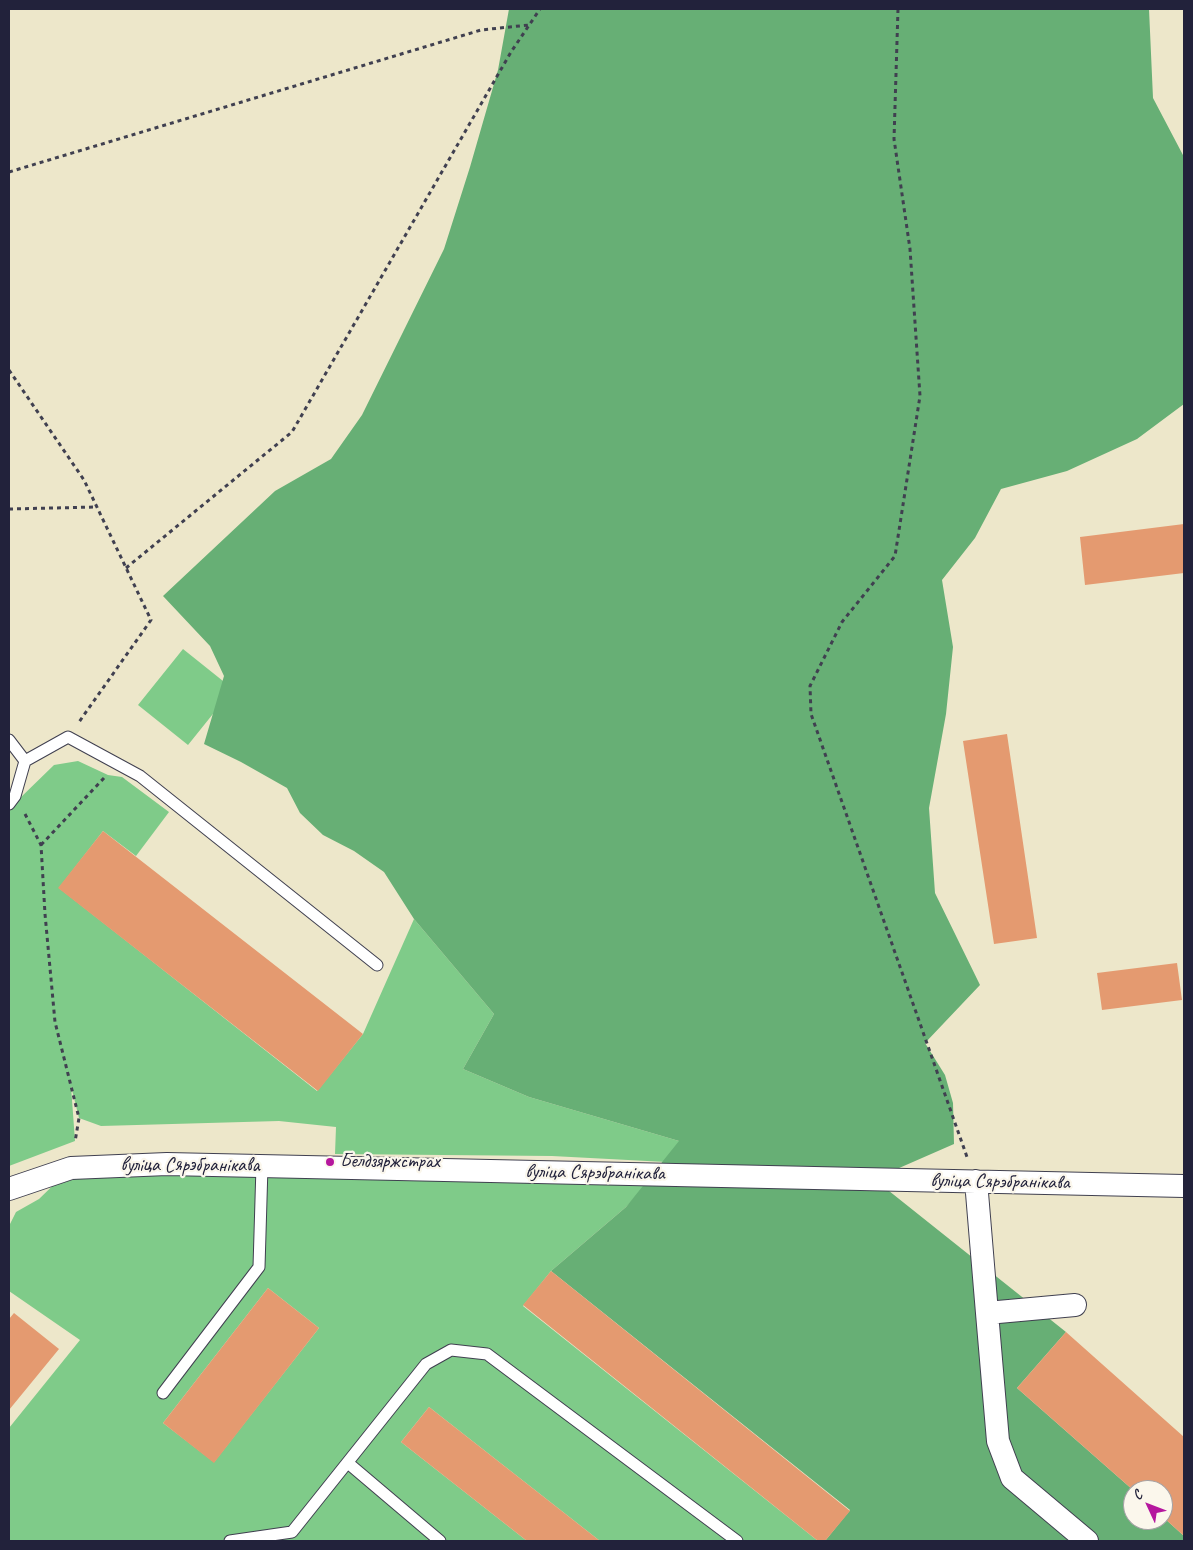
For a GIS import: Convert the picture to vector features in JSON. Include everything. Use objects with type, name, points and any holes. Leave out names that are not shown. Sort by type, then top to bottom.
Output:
[{"type":"street","name":"вуліца Сярэбранікава","points":[[9,1189],[71,1168],[167,1164],[1184,1186]]},
{"type":"street","points":[[976,1181],[998,1441],[1012,1478],[1087,1541]]},
{"type":"street","points":[[987,1312],[1075,1305]]},
{"type":"lane","points":[[12,800],[25,761],[68,736],[140,776],[377,965]]},
{"type":"lane","points":[[9,740],[25,761]]},
{"type":"lane","points":[[163,1393],[259,1267],[262,1166]]},
{"type":"lane","points":[[230,1541],[292,1532],[426,1364],[451,1350],[487,1354],[737,1541]]},
{"type":"lane","points":[[348,1462],[440,1541]]},
{"type":"path","points":[[126,568],[292,432],[511,52],[540,9]]},
{"type":"path","points":[[898,9],[894,139],[910,249],[920,396],[895,556],[842,622],[810,686],[811,714],[976,1181]]},
{"type":"path","points":[[9,172],[481,30],[529,25]]},
{"type":"path","points":[[9,370],[84,480],[150,620],[68,736]]},
{"type":"path","points":[[9,510],[97,507]]},
{"type":"path","points":[[42,845],[108,775]]},
{"type":"path","points":[[12,800],[42,845],[45,914],[55,1022],[79,1118],[71,1168]]},
{"type":"green space","points":[[509,9],[1149,9],[1153,98],[1184,157],[1184,404],[1137,439],[1067,471],[1001,489],[975,538],[942,580],[953,647],[946,714],[929,808],[935,893],[980,985],[925,1043],[945,1075],[953,1103],[954,1144],[874,1179],[1066,1332],[1017,1388],[1123,1481],[1123,1530],[1173,1530],[1173,1526],[1184,1536],[1184,1541],[825,1541],[850,1510],[551,1271],[626,1207],[679,1141],[529,1097],[463,1069],[494,1014],[414,919],[384,872],[354,851],[323,835],[300,813],[287,788],[204,744],[224,676],[210,646],[163,596],[275,491],[331,459],[362,415],[444,249],[498,70]]},
{"type":"green space","points":[[183,649],[233,689],[188,745],[138,705]]},
{"type":"green space","points":[[78,761],[108,775],[122,777],[169,812],[136,856],[103,831],[59,888],[317,1091],[363,1034],[414,919],[494,1014],[463,1069],[529,1097],[679,1141],[685,1163],[552,1156],[335,1154],[336,1127],[279,1121],[101,1126],[79,1118],[71,1086],[75,1141],[9,1166],[9,804],[18,800],[54,765]]},
{"type":"green space","points":[[71,1168],[656,1175],[626,1207],[551,1271],[523,1306],[818,1541],[600,1541],[429,1407],[401,1442],[527,1541],[9,1541],[9,1428],[80,1340],[9,1291],[9,1226],[16,1212],[39,1199]],"holes":[[[268,1288],[319,1328],[214,1462],[163,1423]]]},
{"type":"building","points":[[1184,524],[1184,573],[1085,585],[1080,537]]},
{"type":"building","points":[[1007,734],[1037,938],[994,944],[963,741]]},
{"type":"building","points":[[103,831],[363,1034],[318,1091],[58,888]]},
{"type":"building","points":[[1177,963],[1182,1000],[1102,1010],[1097,973]]},
{"type":"building","points":[[551,1271],[850,1511],[825,1541],[818,1541],[523,1305]]},
{"type":"building","points":[[268,1288],[319,1328],[214,1463],[163,1423]]},
{"type":"building","points":[[14,1313],[59,1349],[9,1410],[9,1319]]},
{"type":"building","points":[[1066,1332],[1184,1437],[1184,1536],[1173,1526],[1173,1480],[1123,1481],[1017,1388]]},
{"type":"building","points":[[429,1407],[600,1541],[527,1541],[401,1442]]},
{"type":"place","name":"Белдзяржстрах","points":[[330,1162]]}]
